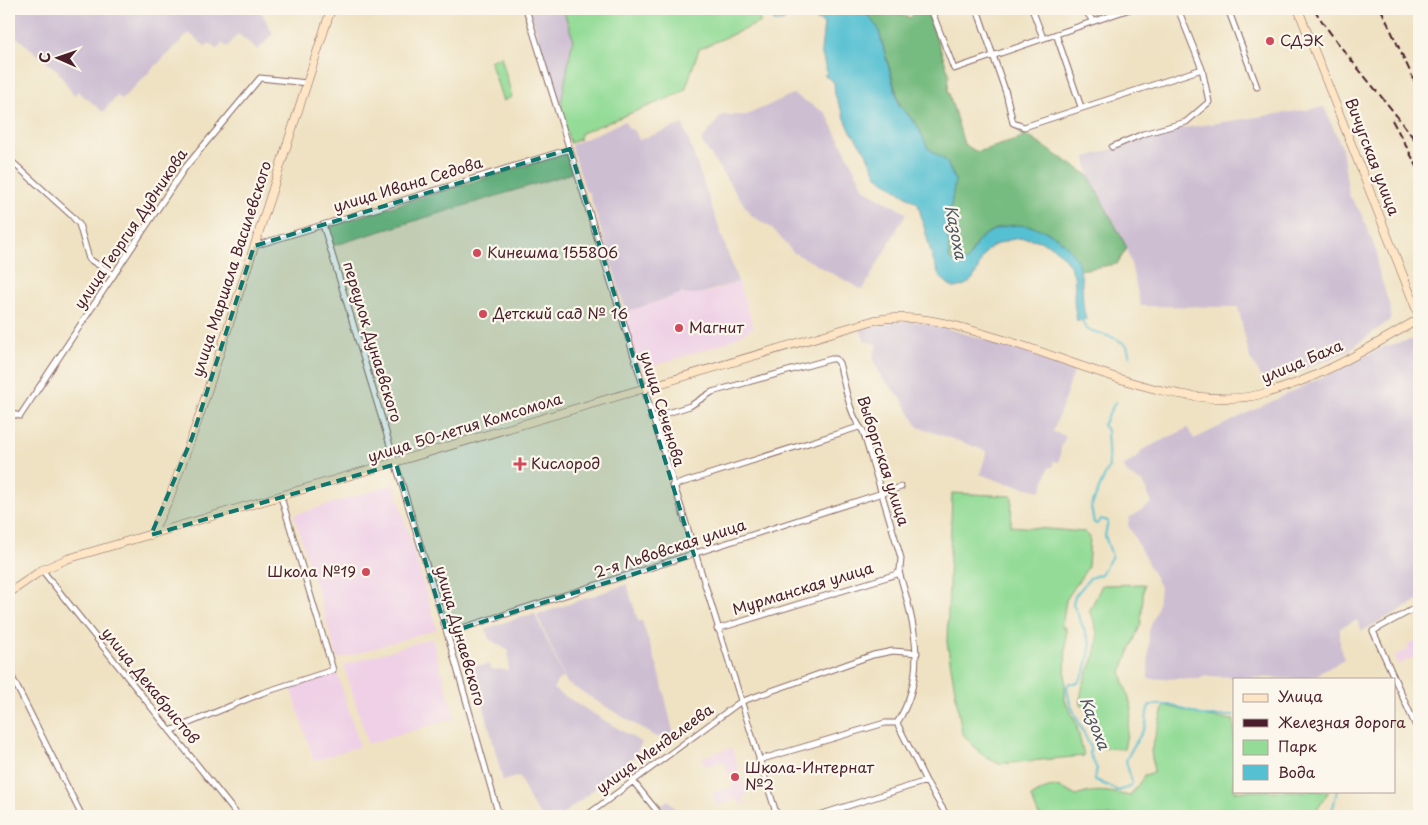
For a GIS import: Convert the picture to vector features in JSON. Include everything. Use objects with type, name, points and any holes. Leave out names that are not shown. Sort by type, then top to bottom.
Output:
[{"type":"main road","name":"улица Маршала Василевского","points":[[151,535],[169,499],[189,446],[331,9]]},
{"type":"main road","name":"Вичугская улица","points":[[1298,9],[1419,317]]},
{"type":"main road","name":"улица 50-летия Комсомола","points":[[9,593],[42,570],[67,559],[396,464],[642,388],[875,320],[908,317],[938,320],[1046,352],[1119,378]]},
{"type":"main road","name":"улица Баха","points":[[1119,378],[1151,387],[1217,399],[1261,394],[1328,368],[1419,317]]},
{"type":"street","name":"улица Сеченова","points":[[526,9],[672,486],[776,816]]},
{"type":"street","points":[[931,9],[954,68],[1130,9]]},
{"type":"street","points":[[977,9],[1006,93],[1013,123],[1024,127],[1202,69]]},
{"type":"street","points":[[1032,9],[1043,38]]},
{"type":"street","points":[[1084,9],[1093,21]]},
{"type":"street","points":[[1112,147],[1143,134],[1186,122],[1209,102],[1202,69],[1178,9]]},
{"type":"street","points":[[1228,9],[1257,87]]},
{"type":"street","points":[[1056,34],[1081,107]]},
{"type":"street","name":"улица Георгия Дудникова","points":[[9,413],[17,417],[22,414],[184,169],[260,78],[307,83]]},
{"type":"street","name":"улица Ивана Седова","points":[[254,246],[570,149]]},
{"type":"street","points":[[9,159],[71,214],[79,224],[90,259],[114,275]]},
{"type":"street","name":"переулок Дунаевского","points":[[324,228],[396,464]]},
{"type":"street","name":"Выборгская улица","points":[[651,418],[690,406],[712,392],[821,360],[836,359],[840,363],[859,427],[863,431],[883,494],[901,558],[898,573],[907,598],[917,653],[917,667],[913,688],[897,723]]},
{"type":"street","points":[[672,486],[859,427]]},
{"type":"street","name":"улица Дунаевского","points":[[396,464],[499,816]]},
{"type":"street","name":"2-я Львовская улица","points":[[446,633],[694,555],[901,487]]},
{"type":"street","points":[[170,731],[262,693],[334,670],[281,497]]},
{"type":"street","name":"улица Декабристов","points":[[42,570],[238,816]]},
{"type":"street","name":"Мурманская улица","points":[[717,629],[898,573]]},
{"type":"street","points":[[1394,678],[1373,631],[1419,606]]},
{"type":"street","name":"улица Менделеева","points":[[586,816],[632,780],[740,702],[873,655],[893,651],[917,653]]},
{"type":"street","points":[[9,671],[82,816]]},
{"type":"street","points":[[1396,682],[1419,733]]},
{"type":"street","points":[[759,760],[885,724],[897,723],[926,781],[947,816]]},
{"type":"street","points":[[632,780],[662,816]]},
{"type":"street","points":[[816,816],[926,781]]},
{"type":"highlighted area","points":[[570,149],[694,555],[447,633],[396,464],[151,535],[192,438],[254,246]]},
{"type":"shaded area","points":[[11,9],[260,9],[273,34],[258,50],[238,34],[227,47],[222,43],[217,50],[209,43],[206,47],[189,33],[122,99],[117,96],[103,112],[78,91],[74,96],[58,71],[9,31],[9,11]]},
{"type":"shaded area","points":[[529,9],[563,9],[573,38],[560,109]]},
{"type":"shaded area","points":[[793,94],[826,113],[865,190],[906,213],[863,290],[793,252],[773,229],[751,215],[701,141],[722,115],[747,115]]},
{"type":"shaded area","points":[[1324,107],[1342,148],[1349,195],[1361,213],[1378,256],[1377,265],[1391,311],[1390,320],[1346,352],[1266,385],[1250,358],[1238,307],[1141,306],[1127,248],[1089,176],[1086,157],[1183,128]]},
{"type":"shaded area","points":[[625,121],[628,128],[635,131],[639,140],[683,124],[738,282],[703,293],[686,295],[683,293],[626,312],[589,192],[586,192],[571,145]]},
{"type":"shaded area","points":[[738,282],[754,327],[728,342],[641,370],[623,313],[683,293],[707,293]]},
{"type":"shaded area","points":[[910,321],[928,323],[1076,366],[1053,432],[1066,436],[1061,448],[1059,462],[1053,461],[1053,467],[1049,467],[1041,491],[1002,482],[980,474],[987,451],[918,427],[902,399],[882,378],[873,359],[877,344],[865,341],[860,329],[889,322]]},
{"type":"shaded area","points":[[1418,338],[1419,600],[1362,631],[1357,620],[1340,628],[1340,646],[1344,660],[1310,678],[1203,676],[1200,678],[1148,679],[1149,631],[1158,606],[1160,587],[1128,525],[1129,518],[1152,503],[1143,483],[1128,474],[1123,466],[1138,457],[1142,450],[1188,428],[1194,439],[1386,346]]},
{"type":"shaded area","name":"Школа №19","points":[[394,484],[437,629],[338,659],[294,515]]},
{"type":"shaded area","points":[[627,584],[638,621],[642,621],[660,675],[674,736],[656,737],[567,683],[537,615]]},
{"type":"shaded area","points":[[535,614],[564,678],[558,680],[553,689],[642,743],[632,759],[561,816],[541,816],[533,806],[519,776],[503,781],[474,668],[475,665],[490,665],[490,669],[508,670],[509,651],[489,639],[486,629],[520,617]]},
{"type":"shaded area","points":[[432,638],[455,718],[368,744],[344,665]]},
{"type":"shaded area","points":[[1419,638],[1419,661],[1416,656],[1399,665],[1394,656],[1409,649],[1407,645]]},
{"type":"shaded area","points":[[337,673],[360,746],[314,761],[291,688]]},
{"type":"shaded area","name":"Школа-Интернат №2","points":[[732,748],[747,795],[741,798],[748,803],[743,804],[736,799],[717,806],[712,793],[733,787],[724,761],[705,766],[702,757]]},
{"type":"shaded area","points":[[668,800],[682,816],[666,816],[660,810],[659,807]]},
{"type":"green space","points":[[563,9],[752,9],[761,22],[699,49],[685,90],[679,94],[581,133],[580,139],[570,143],[560,109],[573,38]]},
{"type":"green space","points":[[863,9],[896,9],[898,14],[910,18],[918,9],[926,9],[949,73],[948,90],[964,144],[977,152],[1023,138],[1017,129],[1089,176],[1127,248],[1117,264],[1080,270],[1073,257],[1063,245],[1051,236],[1023,226],[1008,226],[994,230],[981,238],[967,261],[958,264],[949,259],[948,225],[955,179],[946,161],[928,148],[917,125],[900,105],[878,28]]},
{"type":"green space","points":[[501,56],[512,97],[503,101],[490,61]]},
{"type":"green space","points":[[566,153],[572,173],[332,246],[326,227]]},
{"type":"green space","points":[[952,493],[1012,496],[1011,526],[1085,532],[1090,537],[1088,567],[1066,600],[1062,627],[1066,628],[1065,700],[1076,723],[1084,756],[999,764],[982,755],[962,733],[947,642]]},
{"type":"green space","points":[[1144,584],[1141,623],[1121,672],[1132,709],[1124,749],[1102,748],[1085,706],[1081,705],[1083,685],[1097,647],[1093,617],[1089,612],[1102,585]]},
{"type":"green space","points":[[1164,705],[1208,717],[1233,720],[1233,792],[1328,792],[1317,810],[1317,816],[1039,816],[1031,797],[1049,788],[1058,787],[1076,796],[1097,791],[1130,796],[1145,775],[1154,772],[1151,751]]},
{"type":"water","points":[[771,9],[863,9],[878,28],[899,105],[917,125],[928,148],[946,161],[955,180],[948,225],[949,259],[958,264],[967,261],[980,239],[992,231],[1006,226],[1035,227],[1048,232],[1061,240],[1071,251],[1078,263],[1086,319],[1077,321],[1074,301],[1075,278],[1069,265],[1054,248],[1035,240],[1025,238],[1014,239],[992,246],[984,255],[973,278],[969,283],[962,286],[953,288],[940,277],[933,260],[918,204],[877,176],[866,153],[850,130],[835,95],[834,82],[824,75],[827,73],[821,51],[824,23],[799,11],[794,11],[782,22],[775,22],[771,17]]},
{"type":"waterway","name":"Казоха","points":[[1082,320],[1086,329],[1117,339],[1127,346],[1130,357]]},
{"type":"waterway","name":"Казоха","points":[[1116,401],[1103,425],[1107,430],[1109,466],[1091,507],[1094,523],[1097,524],[1101,519],[1108,521],[1105,536],[1112,556],[1101,574],[1090,578],[1075,596],[1073,604],[1091,645],[1085,672],[1078,683],[1069,683],[1067,688],[1070,704],[1090,746],[1090,754],[1097,769],[1094,779],[1118,791],[1130,787],[1132,783],[1126,761],[1145,726],[1147,711],[1150,705],[1170,705],[1204,716],[1233,716]]},
{"type":"waterway","name":"Казоха","points":[[1331,816],[1337,792]]},
{"type":"railway","points":[[1314,9],[1419,146]]},
{"type":"railway","points":[[1381,9],[1419,91]]},
{"type":"railway","points":[[1392,120],[1419,170]]},
{"type":"place","name":"СДЭК","points":[[1270,41]]},
{"type":"place","name":"Кинешма 155806","points":[[477,253]]},
{"type":"place","name":"Детский сад № 16","points":[[483,314]]},
{"type":"place","name":"Магнит","points":[[679,328]]},
{"type":"place","name":"Кислород","points":[[520,464]]},
{"type":"place","name":"Школа №19","points":[[366,572]]},
{"type":"place","name":"Школа-Интернат №2","points":[[735,777]]}]
